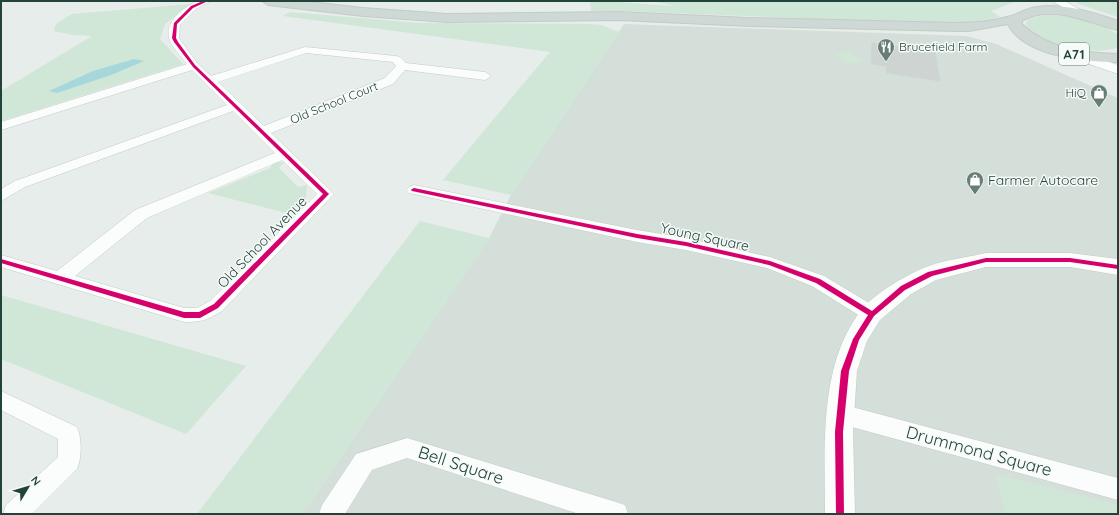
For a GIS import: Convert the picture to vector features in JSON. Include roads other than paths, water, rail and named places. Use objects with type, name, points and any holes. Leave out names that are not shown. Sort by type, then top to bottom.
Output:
[{"type":"main road","name":"A71","points":[[268,1],[363,12],[447,18],[619,16],[890,26],[969,27],[1015,19],[1027,12],[1043,6],[1082,14],[1114,24]]},
{"type":"main road","name":"A71","points":[[1015,19],[1015,25],[1021,32],[1033,40]]},
{"type":"main road","name":"A71","points":[[969,27],[1033,40],[1062,52],[1080,56],[1118,58]]},
{"type":"street","name":"Old School Avenue","points":[[1,261],[184,315],[200,315],[216,306],[326,194],[194,66],[174,38],[175,24],[192,7],[206,1]]},
{"type":"street","points":[[1057,1],[1082,14]]},
{"type":"street","points":[[209,81],[305,50],[396,60],[402,66],[485,76]]},
{"type":"street","points":[[1080,56],[1118,70]]},
{"type":"street","points":[[1,126],[194,66]]},
{"type":"street","name":"Old School Court","points":[[262,132],[389,81],[402,66]]},
{"type":"street","points":[[1,196],[20,184],[235,106]]},
{"type":"street","points":[[62,278],[141,214],[284,154]]},
{"type":"street","name":"Young Square","points":[[414,190],[686,244],[770,263],[818,282],[872,314]]},
{"type":"street","points":[[840,514],[839,432],[845,370],[856,339],[872,314],[903,288],[930,274],[986,260],[1070,260],[1118,267]]},
{"type":"street","points":[[1,400],[69,434],[69,461],[15,514]]},
{"type":"street","name":"Drummond Square","points":[[841,414],[1118,489]]},
{"type":"street","name":"Bell Square","points":[[331,514],[364,462],[407,448],[616,514]]},
{"type":"water","points":[[134,59],[144,61],[111,75],[57,93],[49,91],[93,71]]},
{"type":"place","name":"Brucefield Farm","points":[[886,62]]},
{"type":"place","name":"HiQ","points":[[1099,108]]},
{"type":"place","name":"Farmer Autocare","points":[[975,195]]}]
